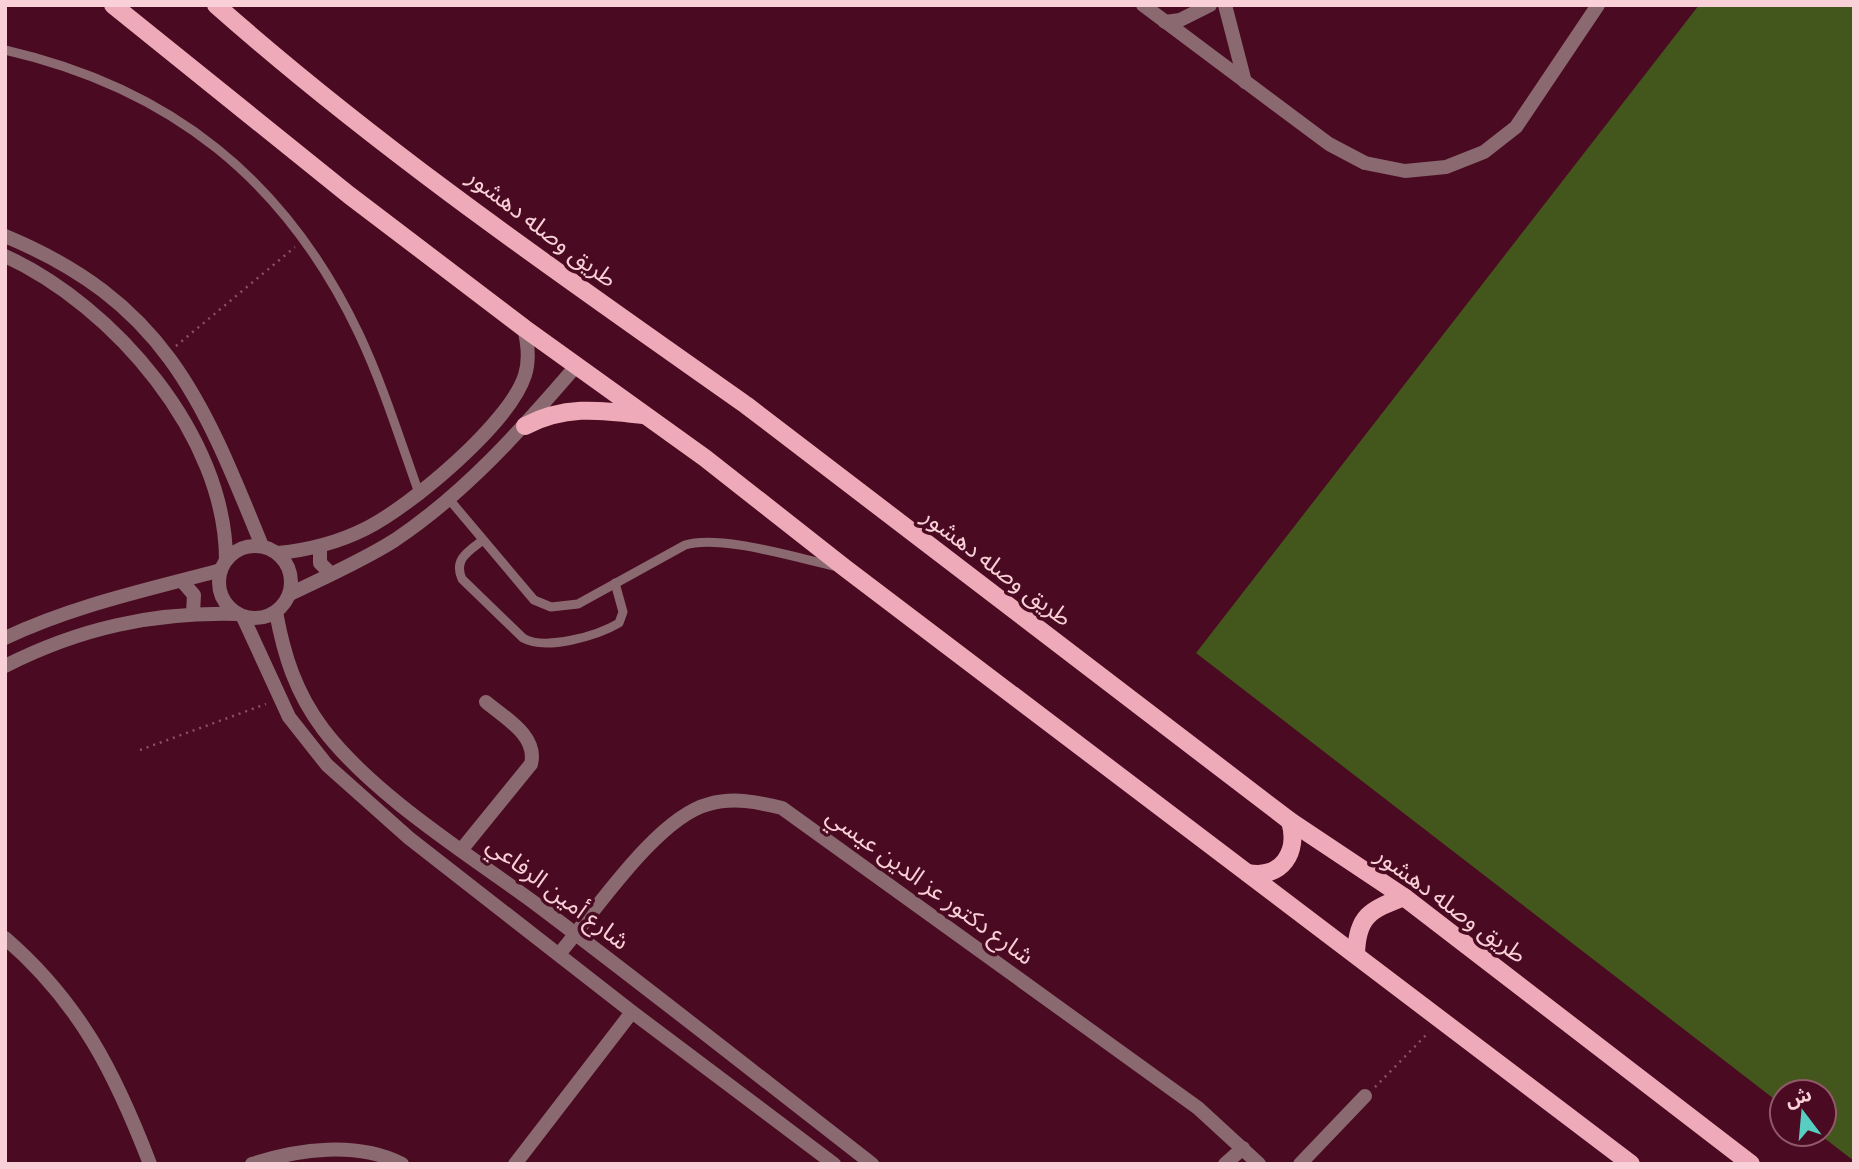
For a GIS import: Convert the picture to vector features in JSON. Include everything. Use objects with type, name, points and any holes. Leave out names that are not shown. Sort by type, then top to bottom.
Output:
[{"type":"main road","points":[[113,5],[349,195],[524,328],[648,416],[1631,1164]]},
{"type":"main road","name":"طريق وصله دهشور","points":[[215,5],[411,162],[657,344],[746,405],[1290,821],[1404,897],[1752,1164]]},
{"type":"main road","points":[[524,426],[549,415],[576,409],[648,416]]},
{"type":"main road","points":[[1248,873],[1260,875],[1279,869],[1292,854],[1294,835],[1290,821]]},
{"type":"main road","points":[[1356,954],[1357,930],[1366,916],[1379,906],[1404,897]]},
{"type":"street","points":[[1143,5],[1329,144],[1365,163],[1405,171],[1446,167],[1484,152],[1516,127],[1598,5]]},
{"type":"street","points":[[1165,22],[1180,20],[1210,5]]},
{"type":"street","points":[[1225,5],[1245,82]]},
{"type":"street","points":[[5,236],[41,253],[95,285],[145,328],[167,354],[197,398],[221,446],[262,546]]},
{"type":"street","points":[[5,256],[52,280],[107,323],[143,362],[166,394],[204,464],[223,521],[223,565],[219,580],[223,600],[240,615]]},
{"type":"street","points":[[278,553],[320,546],[366,529],[419,493],[482,436],[524,377],[528,361],[524,328]]},
{"type":"street","points":[[5,666],[64,639],[110,626],[193,613],[266,617],[276,612],[290,594],[392,542],[448,498],[499,452],[576,366]]},
{"type":"street","points":[[482,436],[499,452]]},
{"type":"street","points":[[5,638],[100,600],[182,581],[223,565],[242,548],[262,546],[278,553],[291,572],[290,594]]},
{"type":"street","points":[[320,546],[320,563],[331,575]]},
{"type":"street","points":[[182,581],[194,595],[193,613]]},
{"type":"street","name":"شارع أمين الرفاعي","points":[[276,612],[284,653],[293,680],[324,730],[386,791],[576,934],[872,1164]]},
{"type":"street","name":"شارع أمين الرفاعي","points":[[240,615],[279,699],[306,742],[327,765],[409,838],[632,1012],[834,1164]]},
{"type":"street","points":[[462,849],[531,764],[534,752],[528,738],[486,702]]},
{"type":"street","name":"شارع دكتور عز الدين عيسي","points":[[559,954],[673,821],[707,804],[745,800],[782,808],[1198,1108],[1259,1164]]},
{"type":"street","points":[[5,938],[61,993],[89,1032],[113,1074],[150,1164]]},
{"type":"street","points":[[515,1164],[632,1012]]},
{"type":"street","points":[[1300,1164],[1365,1097]]},
{"type":"street","points":[[1225,1164],[1243,1148]]},
{"type":"street","points":[[252,1164],[301,1152],[349,1150],[402,1164]]},
{"type":"lane","points":[[5,50],[115,85],[182,120],[234,162],[302,241],[327,275],[360,336],[419,493]]},
{"type":"lane","points":[[448,498],[534,600],[542,604],[570,606],[685,545],[699,541],[719,542],[845,568]]},
{"type":"lane","points":[[483,540],[461,557],[459,566],[462,579],[523,638],[534,644],[554,644],[619,623],[623,611],[615,583]]},
{"type":"path","points":[[167,354],[302,241]]},
{"type":"path","points":[[140,750],[279,699]]},
{"type":"path","points":[[1365,1097],[1441,1020]]},
{"type":"green space","points":[[1699,5],[1854,5],[1854,1161],[1837,1148],[1838,1078],[1768,1078],[1768,1094],[1196,653]]}]
